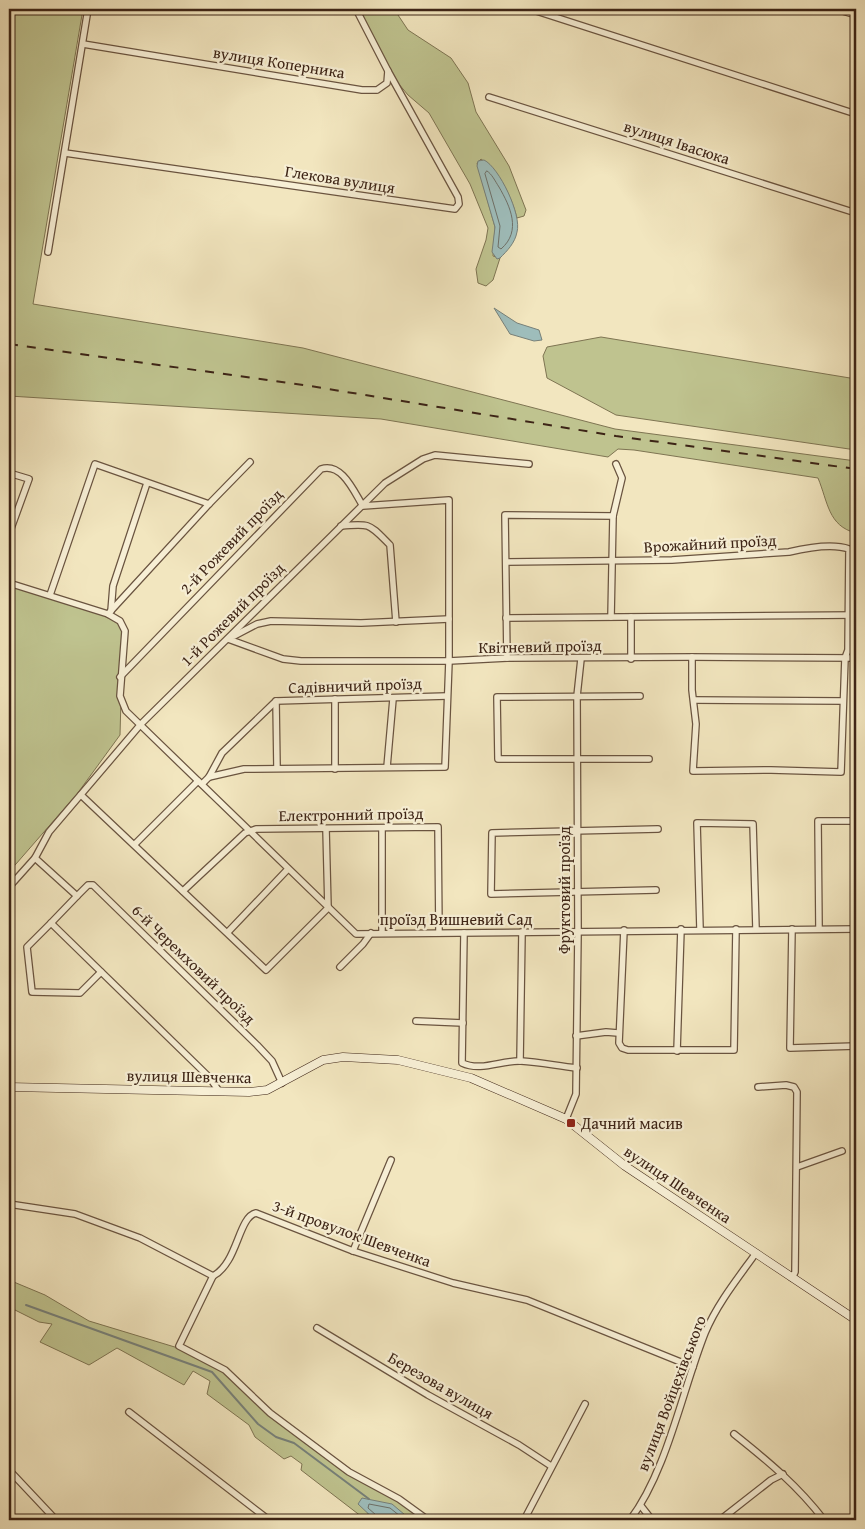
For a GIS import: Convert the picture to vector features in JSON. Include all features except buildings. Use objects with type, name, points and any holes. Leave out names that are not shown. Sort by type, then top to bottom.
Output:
[{"type":"street","points":[[48,252],[88,9]]},
{"type":"street","points":[[356,9],[388,71]]},
{"type":"street","points":[[530,9],[856,114]]},
{"type":"street","points":[[836,9],[856,16]]},
{"type":"street","name":"вулиця Коперника","points":[[83,44],[370,91],[377,90],[385,85],[389,78],[388,71]]},
{"type":"street","name":"Глекова вулиця","points":[[65,153],[455,209],[459,204],[458,197],[388,71]]},
{"type":"street","name":"вулиця Івасюка","points":[[489,97],[856,213]]},
{"type":"street","name":"1-й Рожевий проїзд","points":[[9,887],[35,858],[49,832],[141,724],[386,483],[429,456],[446,455],[529,464]]},
{"type":"street","points":[[110,613],[209,504],[250,462]]},
{"type":"street","points":[[50,595],[95,464],[209,504]]},
{"type":"street","points":[[611,617],[614,516],[622,478],[616,464]]},
{"type":"street","name":"2-й Рожевий проїзд","points":[[120,677],[320,469],[330,468],[341,474],[363,506]]},
{"type":"street","points":[[9,473],[29,478],[9,534]]},
{"type":"street","points":[[110,613],[113,586],[147,483]]},
{"type":"street","points":[[209,777],[244,769],[445,767],[449,661],[449,500],[363,506]]},
{"type":"street","points":[[507,658],[505,515],[614,516]]},
{"type":"street","points":[[341,526],[365,524],[373,527],[390,545],[396,622]]},
{"type":"street","name":"Врожайний проїзд","points":[[506,562],[672,560],[841,547],[849,550],[850,554],[848,615]]},
{"type":"street","points":[[9,583],[110,613]]},
{"type":"street","name":"проїзд Вишневий Сад","points":[[110,613],[120,621],[124,628],[120,677],[122,706],[356,934],[382,932],[578,932],[681,929],[856,929]]},
{"type":"street","points":[[506,618],[856,614]]},
{"type":"street","points":[[692,657],[692,690],[695,700],[696,724],[694,771],[840,772],[845,658],[848,650],[848,615]]},
{"type":"street","points":[[631,618],[631,659]]},
{"type":"street","points":[[228,639],[257,624],[271,621],[396,622],[449,619]]},
{"type":"street","name":"Квітневий проїзд","points":[[228,639],[284,659],[301,661],[449,661],[507,658],[856,658]]},
{"type":"street","name":"Фруктовий проїзд","points":[[566,1119],[576,1094],[577,1068],[577,696],[581,659]]},
{"type":"street","name":"Садівничий проїзд","points":[[135,844],[200,782],[209,777],[222,753],[276,701],[447,696]]},
{"type":"street","points":[[640,696],[498,697],[498,759],[649,759]]},
{"type":"street","points":[[388,767],[393,698]]},
{"type":"street","points":[[335,699],[335,769]]},
{"type":"street","points":[[695,700],[843,701]]},
{"type":"street","points":[[276,701],[277,768]]},
{"type":"street","points":[[81,795],[135,844],[266,970],[328,908],[326,829]]},
{"type":"street","points":[[819,929],[818,821],[856,821]]},
{"type":"street","points":[[700,929],[696,823],[753,824],[756,929]]},
{"type":"street","name":"Електронний проїзд","points":[[250,832],[256,830],[438,827],[439,933]]},
{"type":"street","points":[[382,828],[382,932]]},
{"type":"street","points":[[656,890],[491,894],[492,833],[658,829]]},
{"type":"street","points":[[184,891],[245,833],[250,832]]},
{"type":"street","points":[[35,858],[77,896]]},
{"type":"street","points":[[228,932],[288,869]]},
{"type":"street","name":"6-й Черемховий проїзд","points":[[102,972],[80,992],[32,992],[27,947],[88,885],[93,885],[257,1045],[272,1061],[282,1083]]},
{"type":"street","points":[[51,923],[209,1077],[219,1091]]},
{"type":"street","points":[[677,1051],[681,929]]},
{"type":"street","points":[[624,930],[618,1033],[622,1048],[677,1051],[734,1050],[736,929]]},
{"type":"street","points":[[792,929],[790,1048],[856,1046]]},
{"type":"street","points":[[520,1061],[522,932]]},
{"type":"street","points":[[340,967],[364,944],[371,933]]},
{"type":"street","points":[[464,933],[462,1063],[469,1066],[477,1066],[520,1061],[577,1068]]},
{"type":"street","points":[[416,1021],[463,1023]]},
{"type":"street","points":[[576,1036],[606,1032],[618,1033]]},
{"type":"street","name":"вулиця Шевченка","points":[[9,1087],[249,1092],[267,1090],[323,1060],[343,1057],[398,1060],[471,1078],[566,1119],[625,1166],[856,1320]]},
{"type":"street","points":[[758,1087],[786,1084],[794,1087],[796,1092],[796,1272],[792,1278]]},
{"type":"street","points":[[797,1167],[842,1151]]},
{"type":"street","points":[[353,1251],[391,1160]]},
{"type":"street","points":[[9,1204],[75,1214],[140,1238],[213,1276],[179,1346],[225,1370],[270,1413],[349,1472],[399,1499],[428,1520]]},
{"type":"street","name":"3-й провулок Шевченка","points":[[213,1276],[226,1266],[247,1218],[256,1213],[353,1251],[453,1282],[527,1300],[692,1367]]},
{"type":"street","name":"вулиця Войцехівського","points":[[630,1520],[641,1506],[658,1467],[706,1331],[721,1304],[756,1253]]},
{"type":"street","name":"Березова вулиця","points":[[317,1328],[428,1395],[519,1445],[551,1466]]},
{"type":"street","points":[[524,1520],[585,1404]]},
{"type":"street","points":[[129,1412],[269,1520]]},
{"type":"street","points":[[734,1434],[784,1474],[824,1520]]},
{"type":"street","points":[[9,1470],[56,1520]]},
{"type":"street","points":[[720,1520],[771,1480],[784,1474]]},
{"type":"street","points":[[641,1506],[652,1520]]},
{"type":"green space","points":[[9,9],[83,9],[33,304],[303,348],[615,429],[856,461],[856,533],[847,530],[834,519],[818,478],[634,450],[618,449],[608,457],[381,419],[9,396]]},
{"type":"green space","points":[[356,9],[394,9],[408,30],[451,58],[468,83],[476,112],[509,166],[526,210],[524,216],[517,218],[512,201],[494,171],[481,159],[477,163],[495,227],[493,256],[500,258],[493,280],[486,286],[478,283],[476,269],[488,228],[470,184],[429,113],[408,95],[388,71]]},
{"type":"green space","points":[[601,337],[856,379],[856,450],[616,415],[547,378],[543,356],[547,347]]},
{"type":"green space","points":[[9,583],[108,614],[123,626],[120,735],[77,794],[9,872]]},
{"type":"green space","points":[[9,1280],[45,1295],[89,1321],[178,1348],[224,1371],[312,1447],[398,1501],[423,1520],[411,1520],[408,1516],[367,1514],[375,1520],[366,1520],[301,1470],[302,1464],[291,1456],[284,1459],[255,1437],[249,1425],[207,1394],[210,1381],[193,1371],[184,1385],[117,1348],[89,1365],[40,1342],[52,1324],[39,1322],[9,1307]]},
{"type":"water","points":[[484,160],[496,172],[508,192],[518,224],[513,243],[497,259],[492,252],[495,227],[477,166],[478,161]]},
{"type":"water","points":[[494,308],[517,323],[539,330],[542,340],[534,341],[510,334]]},
{"type":"water","points":[[362,1498],[392,1504],[411,1520],[375,1520],[358,1504]]},
{"type":"waterway","points":[[26,1305],[212,1372],[258,1424],[276,1437],[294,1443],[369,1499]]},
{"type":"railway","points":[[9,344],[310,386],[616,436],[856,469]]},
{"type":"place","name":"Дачний масив","points":[[571,1123]]}]
